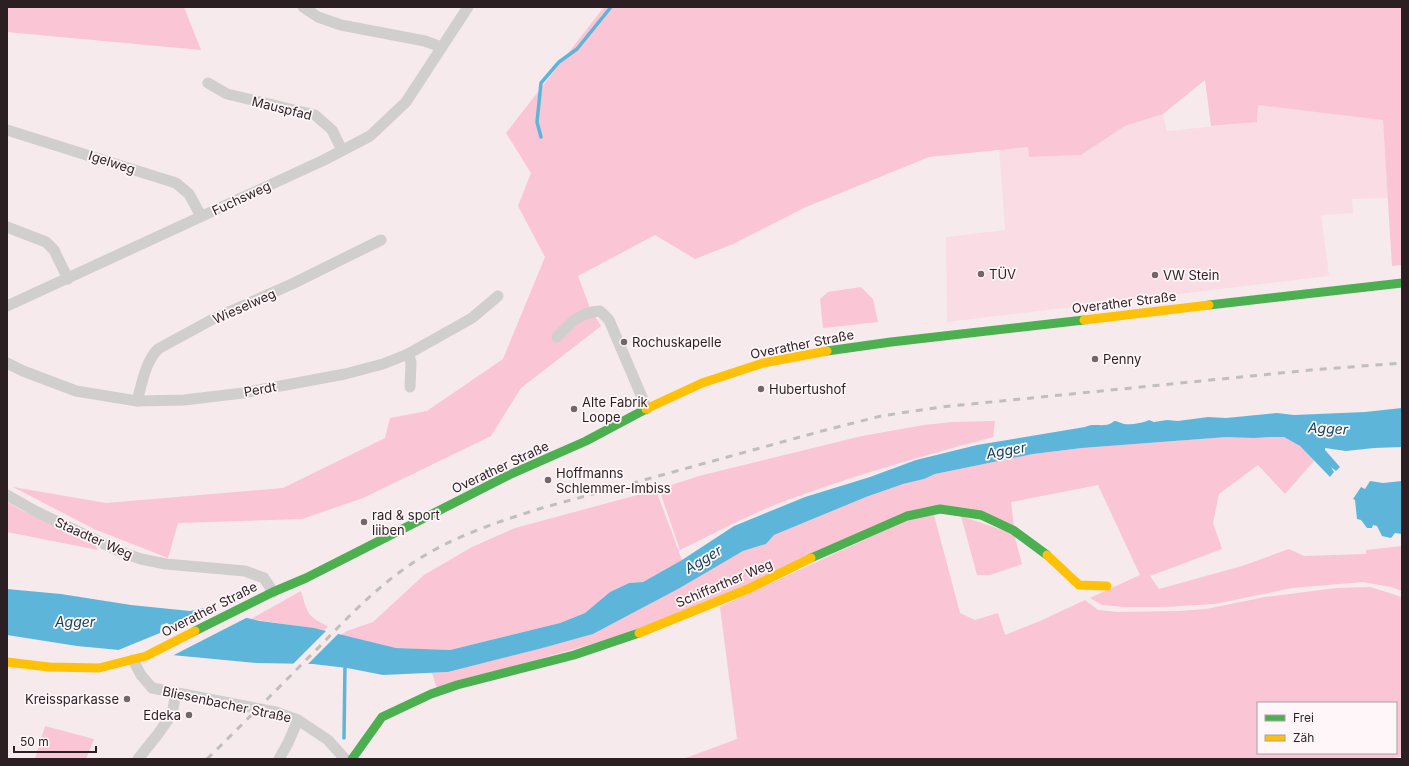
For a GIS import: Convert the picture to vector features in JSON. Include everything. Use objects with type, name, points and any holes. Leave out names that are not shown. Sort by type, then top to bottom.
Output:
[{"type":"main road","name":"Overather Straße","points":[[7,662],[49,667],[99,668],[146,656],[273,592],[306,578],[509,475],[586,441],[647,409],[702,383],[763,363],[828,351],[951,335],[1402,283]]},
{"type":"main road","name":"Schiffarther Weg","points":[[352,759],[382,717],[432,694],[456,685],[574,655],[634,635],[748,589],[837,546],[907,516],[940,509],[981,515],[1013,530],[1044,552],[1079,585],[1107,586]]},
{"type":"street","points":[[303,7],[318,17],[341,25],[425,41],[441,46]]},
{"type":"street","name":"Fuchsweg","points":[[7,306],[68,279],[370,136],[406,102],[441,46],[468,7]]},
{"type":"street","name":"Mauspfad","points":[[208,83],[227,94],[316,115],[332,130],[342,150]]},
{"type":"street","name":"Igelweg","points":[[7,130],[176,183],[189,194],[201,216]]},
{"type":"street","points":[[7,227],[46,242],[54,250],[68,279]]},
{"type":"street","name":"Wieselweg","points":[[137,401],[152,355],[158,349],[213,319],[292,284],[381,240]]},
{"type":"street","name":"Perdt","points":[[7,364],[76,390],[137,401],[184,400],[243,393],[345,374],[382,364],[408,354],[472,318],[498,296]]},
{"type":"street","points":[[557,337],[571,322],[588,312],[600,311],[609,320],[647,409]]},
{"type":"street","points":[[408,354],[411,362],[410,387]]},
{"type":"street","name":"Staadter Weg","points":[[7,495],[35,511],[121,552],[141,559],[166,564],[245,571],[264,578],[273,592]]},
{"type":"street","name":"Bliesenbacher Straße","points":[[133,660],[141,675],[152,688],[276,712],[298,720],[328,740],[345,759]]},
{"type":"street","points":[[138,759],[172,714],[176,693]]},
{"type":"street","points":[[279,759],[298,720]]},
{"type":"shaded area","points":[[7,7],[184,7],[201,50],[7,32]]},
{"type":"shaded area","points":[[604,7],[1402,7],[1402,265],[1392,266],[1383,120],[1258,105],[1257,122],[1211,126],[1205,80],[1163,114],[1125,126],[1081,155],[1029,157],[1028,147],[929,157],[806,207],[733,244],[695,259],[655,235],[578,276],[590,308],[601,326],[521,388],[491,436],[363,498],[302,519],[178,523],[168,558],[94,529],[13,487],[106,503],[283,488],[385,438],[390,418],[427,411],[503,359],[545,257],[518,206],[531,173],[506,133]]},
{"type":"shaded area","points":[[1258,105],[1320,111],[1383,120],[1388,198],[1352,199],[1353,213],[1321,215],[1329,276],[947,322],[946,237],[1005,230],[999,149],[1028,147],[1029,157],[1081,155],[1125,126],[1163,114],[1167,131],[1257,122]]},
{"type":"shaded area","points":[[861,287],[873,299],[878,322],[823,328],[820,299],[828,292]]},
{"type":"shaded area","points":[[995,421],[993,437],[891,466],[776,504],[680,550],[659,489],[699,476],[862,436],[924,425],[952,422]]},
{"type":"shaded area","points":[[1227,437],[1284,437],[1300,446],[1314,461],[1285,494],[1258,465],[1219,494],[1213,523],[1222,549],[1150,576],[1159,589],[1242,566],[1289,549],[1304,556],[1366,554],[1366,550],[1402,546],[1402,591],[1391,587],[1363,582],[1292,588],[1215,604],[1164,607],[1124,607],[1102,605],[1090,598],[1140,575],[1098,485],[1011,502],[1014,526],[939,506],[634,632],[437,688],[432,673],[448,672],[593,634],[678,589],[743,551],[766,544],[774,535],[866,497],[903,484],[924,479],[935,474],[1033,454],[1082,448]]},
{"type":"shaded area","points":[[656,490],[682,560],[643,582],[629,583],[610,592],[585,613],[560,623],[450,650],[396,648],[341,635],[347,631],[373,622],[424,575],[472,547],[515,528]]},
{"type":"shaded area","points":[[7,502],[95,545],[98,550],[7,532]]},
{"type":"shaded area","points":[[934,515],[960,613],[975,620],[998,613],[1005,635],[1040,621],[1085,600],[1098,610],[1117,612],[1179,611],[1206,609],[1265,597],[1337,588],[1370,587],[1402,597],[1402,756],[1391,759],[683,759],[737,739],[720,607],[909,519]]},
{"type":"shaded area","points":[[961,516],[1014,534],[1022,564],[990,575],[977,575]]},
{"type":"shaded area","points":[[301,591],[307,609],[312,617],[328,626],[324,630],[251,619]]},
{"type":"shaded area","points":[[45,726],[94,739],[86,759],[35,759]]},
{"type":"water","name":"Agger","points":[[1402,408],[1402,447],[1346,451],[1325,448],[1325,450],[1340,467],[1336,471],[1331,467],[1334,472],[1330,477],[1300,446],[1284,437],[1227,437],[1082,448],[1033,454],[935,474],[924,479],[903,484],[866,497],[774,535],[766,544],[743,551],[678,589],[593,634],[448,672],[383,675],[347,668],[313,664],[257,663],[77,646],[7,635],[7,589],[61,594],[131,605],[190,611],[203,608],[260,621],[314,628],[396,648],[450,650],[560,623],[585,613],[610,592],[629,583],[643,582],[682,560],[734,526],[805,497],[870,477],[916,460],[977,445],[1093,425],[1108,425],[1114,421],[1130,424],[1149,420],[1154,422],[1167,420],[1178,421],[1208,417],[1226,418],[1277,413],[1294,415],[1365,412]]},
{"type":"water","points":[[1370,481],[1383,483],[1402,481],[1402,534],[1395,533],[1391,538],[1382,536],[1377,526],[1373,525],[1372,528],[1367,528],[1361,520],[1357,519],[1355,500],[1353,499],[1361,487],[1365,489]]},
{"type":"pier","points":[[212,608],[250,616],[170,657],[116,651],[160,633],[161,625],[167,623],[172,626]]},
{"type":"pier","points":[[328,629],[340,632],[306,666],[291,666]]},
{"type":"waterway","points":[[541,137],[537,122],[541,83],[559,62],[577,49],[611,7]]},
{"type":"waterway","points":[[344,738],[345,663]]},
{"type":"railway","points":[[207,759],[351,615],[393,577],[420,558],[453,540],[542,508],[881,416],[941,407],[1311,370],[1402,363]]},
{"type":"traffic: fast","points":[[1209,305],[1402,283]]},
{"type":"traffic: fast","points":[[827,351],[891,342],[1084,320]]},
{"type":"traffic: fast","points":[[195,631],[273,592],[306,578],[509,475],[586,441],[646,409]]},
{"type":"traffic: fast","points":[[811,558],[907,516],[940,509],[981,515],[1013,530],[1047,555]]},
{"type":"traffic: fast","points":[[352,759],[382,717],[431,694],[457,685],[574,655],[639,633]]},
{"type":"traffic: slow","points":[[1084,320],[1209,305]]},
{"type":"traffic: slow","points":[[646,409],[702,383],[763,363],[827,351]]},
{"type":"traffic: slow","points":[[1047,555],[1079,585],[1107,586]]},
{"type":"traffic: slow","points":[[639,633],[748,589],[811,558]]},
{"type":"traffic: slow","points":[[7,662],[49,667],[99,668],[146,656],[195,631]]},
{"type":"place","name":"TÜV","points":[[981,274]]},
{"type":"place","name":"VW Stein","points":[[1155,275]]},
{"type":"place","name":"Rochuskapelle","points":[[624,342]]},
{"type":"place","name":"Penny","points":[[1095,359]]},
{"type":"place","name":"Hubertushof","points":[[761,389]]},
{"type":"place","name":"Alte Fabrik Loope","points":[[574,409]]},
{"type":"place","name":"Hoffmanns Schlemmer-Imbiss","points":[[548,480]]},
{"type":"place","name":"rad & sport liiben","points":[[364,522]]},
{"type":"place","name":"Kreissparkasse","points":[[127,699]]},
{"type":"place","name":"Edeka","points":[[189,715]]}]
